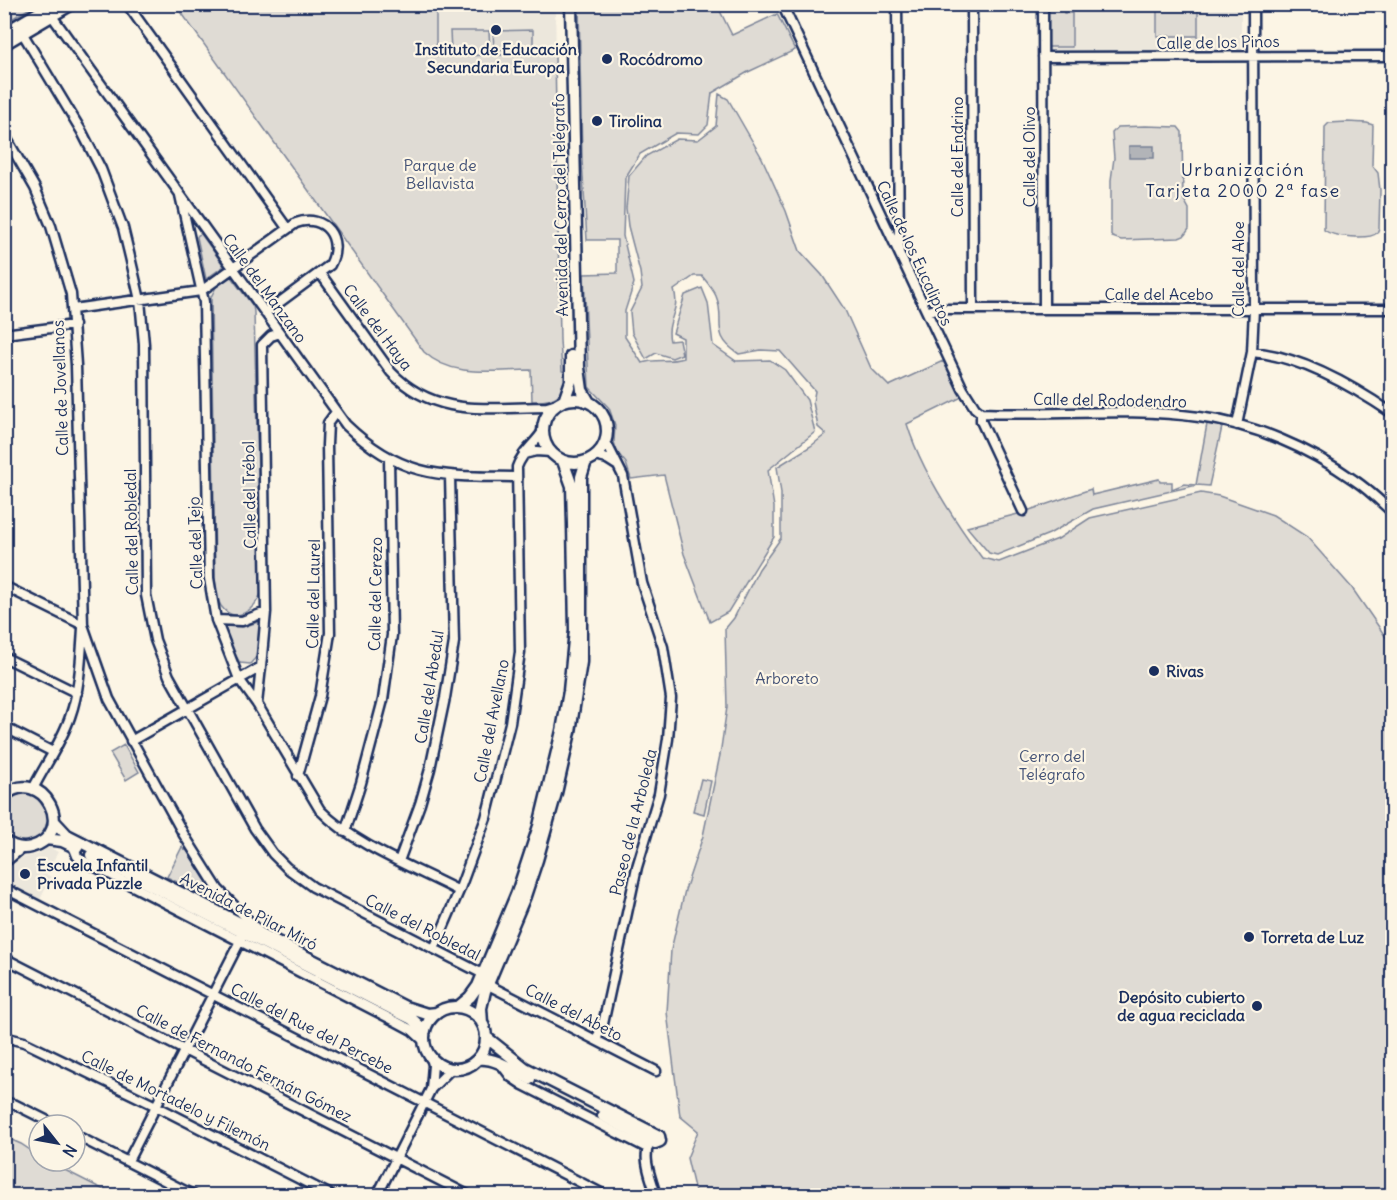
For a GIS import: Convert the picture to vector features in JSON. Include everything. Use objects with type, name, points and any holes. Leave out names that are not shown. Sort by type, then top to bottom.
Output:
[{"type":"street","points":[[4,33],[52,4]]},
{"type":"street","points":[[4,44],[72,4]]},
{"type":"street","points":[[127,4],[287,228]]},
{"type":"street","name":"Avenida del Cerro del Telégrafo","points":[[561,402],[569,393],[572,369],[564,4]]},
{"type":"street","name":"Avenida del Cerro del Telégrafo","points":[[571,4],[579,368],[582,390],[590,402]]},
{"type":"street","name":"Calle de los Eucaliptos","points":[[783,4],[963,389],[981,414],[981,421],[1023,511]]},
{"type":"street","points":[[897,4],[899,252]]},
{"type":"street","name":"Calle del Endrino","points":[[972,4],[973,309]]},
{"type":"street","name":"Calle del Olivo","points":[[1043,4],[1044,309]]},
{"type":"street","name":"Calle del Aloe","points":[[1237,425],[1252,352],[1254,308],[1252,4]]},
{"type":"street","name":"Calle del Manzano","points":[[52,16],[336,412],[358,437],[389,458],[418,470],[450,476],[517,477]]},
{"type":"street","name":"Calle del Robledal","points":[[23,34],[82,132],[101,169],[123,228],[140,300],[144,344],[146,595],[155,640],[169,676],[255,829],[286,868],[313,887],[434,949],[486,980]]},
{"type":"street","name":"Calle de los Pinos","points":[[1043,57],[1392,56]]},
{"type":"street","name":"Calle de Jovellanos","points":[[4,134],[35,188],[51,226],[63,261],[73,309],[83,625],[109,699],[184,835],[211,879],[262,934]]},
{"type":"street","name":"Calle del Tejo","points":[[180,195],[201,291],[206,348],[209,578],[216,620],[239,679],[320,810],[345,832],[459,891]]},
{"type":"street","points":[[73,309],[201,291],[287,228],[304,220],[317,222],[329,230],[335,243],[335,255],[330,265],[265,313]]},
{"type":"street","points":[[889,231],[899,227]]},
{"type":"street","name":"Calle del Haya","points":[[320,273],[392,372],[404,385],[419,395],[451,407],[469,409],[547,407],[561,402]]},
{"type":"street","name":"Calle del Acebo","points":[[927,312],[973,309],[1392,309]]},
{"type":"street","points":[[4,333],[74,325]]},
{"type":"street","name":"Calle del Trébol","points":[[256,704],[266,612],[262,345],[271,336],[280,333]]},
{"type":"street","points":[[1252,352],[1295,362],[1332,378],[1366,395],[1392,414]]},
{"type":"street","points":[[459,1007],[486,980],[525,896],[556,793],[570,732],[581,662],[581,477],[591,459],[606,442],[608,431],[599,409],[581,399],[561,402],[549,412],[543,430],[551,452],[563,461],[574,463],[591,459],[607,459],[620,469]]},
{"type":"street","name":"Calle del Laurel","points":[[298,776],[316,714],[330,633],[327,445],[328,423],[336,412]]},
{"type":"street","name":"Calle del Rododendro","points":[[981,414],[1136,413],[1199,417],[1237,425],[1286,442],[1322,460],[1354,479],[1392,512]]},
{"type":"street","name":"Calle del Avellano","points":[[434,949],[459,891],[486,818],[510,723],[520,652],[517,467],[523,454],[543,430]]},
{"type":"street","name":"Paseo de la Arboleda","points":[[596,1041],[603,1024],[637,867],[659,794],[668,739],[671,698],[663,647],[642,583],[620,469],[606,442]]},
{"type":"street","points":[[523,454],[536,451],[551,452]]},
{"type":"street","name":"Calle del Cerezo","points":[[345,832],[361,783],[383,700],[392,634],[389,458]]},
{"type":"street","points":[[431,1057],[438,1064],[451,1069],[469,1066],[478,1059],[484,1049],[486,1037],[482,1023],[486,980],[539,826],[562,731],[569,691],[575,630],[572,486],[563,461]]},
{"type":"street","name":"Calle del Abedul","points":[[399,861],[420,804],[432,759],[454,642],[450,476]]},
{"type":"street","points":[[4,586],[83,625],[77,693],[70,717],[33,789]]},
{"type":"street","points":[[216,620],[242,621],[266,612]]},
{"type":"street","points":[[81,653],[93,654]]},
{"type":"street","points":[[4,657],[77,693]]},
{"type":"street","points":[[131,741],[261,667]]},
{"type":"street","points":[[4,727],[53,752]]},
{"type":"street","points":[[4,863],[21,849],[40,844],[46,839],[54,821],[51,804],[47,798],[33,789],[18,789],[5,794]]},
{"type":"street","name":"Avenida de Pilar Miró","points":[[54,821],[67,835],[405,1007],[427,1014],[437,1013]]},
{"type":"street","name":"Avenida de Pilar Miró","points":[[46,839],[62,841],[73,846],[242,938],[402,1014],[416,1023],[425,1036]]},
{"type":"street","points":[[4,841],[21,849]]},
{"type":"street","name":"Calle del Rue del Percebe","points":[[4,888],[607,1196]]},
{"type":"street","points":[[128,1161],[242,938]]},
{"type":"street","name":"Calle de Fernando Fernán Gómez","points":[[4,958],[470,1196]]},
{"type":"street","name":"Calle del Abeto","points":[[486,980],[596,1041],[656,1071]]},
{"type":"street","points":[[431,1089],[433,1065],[425,1036],[430,1021],[437,1013],[448,1008],[459,1007],[471,1011],[482,1023]]},
{"type":"street","name":"Calle de Mortadelo y Filemón","points":[[4,1037],[24,1042],[333,1196]]},
{"type":"street","points":[[478,1059],[486,1058],[501,1064],[649,1144],[658,1143],[660,1139],[525,1068],[486,1037]]},
{"type":"street","points":[[376,1196],[431,1089],[451,1069]]},
{"type":"street","points":[[4,1102],[32,1113]]},
{"type":"street","points":[[87,1141],[195,1196]]},
{"type":"street","points":[[649,1144],[647,1161],[656,1196]]},
{"type":"shaded area","name":"Instituto de Educación Secundaria Europa","points":[[436,5],[555,5],[556,54],[436,56]]},
{"type":"shaded area","points":[[1048,5],[1241,5],[1241,51],[1048,52]]},
{"type":"shaded area","points":[[1129,146],[1154,146],[1154,158],[1129,158]]},
{"type":"shaded area","name":"Escuela Infantil Privada Puzzle","points":[[49,847],[58,852],[46,874],[51,877],[40,900],[5,882],[5,873],[17,859],[39,854]]},
{"type":"green space","points":[[5,4],[35,4],[35,5],[5,23]]},
{"type":"green space","name":"Parque de Bellavista","points":[[176,5],[436,5],[436,56],[555,54],[560,340],[562,371],[566,372],[563,387],[557,396],[553,399],[532,401],[531,370],[461,370],[435,361],[424,352]]},
{"type":"green space","points":[[579,5],[717,5],[732,35],[777,14],[795,50],[748,72],[712,93],[708,125],[699,134],[676,133],[640,154],[625,178],[623,236],[634,283],[625,311],[625,337],[642,363],[683,358],[683,338],[673,333],[685,295],[702,288],[708,303],[713,345],[736,361],[770,360],[785,370],[807,400],[815,432],[768,470],[774,507],[774,537],[728,612],[710,622],[684,554],[664,475],[631,479],[626,463],[617,452],[614,442],[615,425],[609,408],[589,387],[584,274],[617,273],[617,240],[587,240],[582,160]]},
{"type":"green space","points":[[1157,5],[1198,5],[1198,36],[1157,36]]},
{"type":"green space","points":[[1048,9],[1064,9],[1064,13],[1072,13],[1072,47],[1047,47]]},
{"type":"green space","points":[[533,30],[533,48],[494,50],[493,31]]},
{"type":"green space","points":[[450,31],[489,31],[490,50],[451,51]]},
{"type":"green space","points":[[719,94],[728,99],[762,158],[786,211],[800,251],[822,275],[845,310],[871,368],[889,386],[943,361],[962,397],[907,424],[930,477],[960,528],[982,558],[999,562],[1058,539],[1090,518],[1201,493],[1219,496],[1273,515],[1307,537],[1352,588],[1392,646],[1392,1195],[702,1196],[695,1192],[687,1158],[698,1131],[680,1116],[667,1012],[671,950],[685,890],[703,836],[720,755],[727,707],[725,629],[734,618],[759,569],[781,538],[781,493],[777,467],[826,434],[818,427],[813,402],[815,391],[780,351],[761,350],[739,354],[724,340],[721,334],[719,305],[716,296],[702,276],[694,276],[674,290],[676,304],[669,334],[670,341],[679,340],[682,354],[672,358],[656,353],[646,359],[632,333],[630,312],[642,288],[628,226],[626,208],[629,176],[646,156],[677,139],[698,140],[716,126]]},
{"type":"green space","points":[[1347,122],[1373,125],[1372,165],[1378,173],[1380,190],[1379,228],[1373,235],[1343,236],[1324,230],[1325,127],[1329,123]]},
{"type":"green space","points":[[1118,127],[1178,127],[1182,132],[1183,198],[1189,209],[1189,229],[1184,236],[1179,238],[1121,240],[1111,235],[1111,180],[1114,158],[1112,133]]},
{"type":"green space","points":[[201,234],[224,266],[206,279],[197,237]]},
{"type":"green space","points":[[231,277],[253,306],[254,312],[261,593],[255,605],[238,615],[232,615],[221,606],[217,596],[215,578],[211,297],[216,287]]},
{"type":"green space","points":[[1207,424],[1222,427],[1209,486],[1197,485],[1093,509],[1049,534],[997,555],[989,553],[967,527],[1018,514],[1091,489],[1092,495],[1159,479],[1160,482],[1172,482],[1172,489],[1184,484],[1196,485]]},
{"type":"green space","points":[[260,623],[258,655],[250,664],[240,663],[229,644],[225,626],[243,627]]},
{"type":"green space","points":[[124,745],[139,772],[126,780],[110,753]]},
{"type":"green space","points":[[701,779],[711,781],[704,814],[693,811]]},
{"type":"green space","points":[[20,793],[36,796],[45,804],[48,814],[46,826],[40,836],[30,842],[18,841],[5,832],[4,803]]},
{"type":"green space","points":[[182,847],[186,849],[225,906],[167,877]]},
{"type":"green space","points":[[5,1137],[27,1148],[27,1173],[71,1173],[114,1195],[5,1195]]},
{"type":"place","name":"Instituto de Educación Secundaria Europa","points":[[496,30]]},
{"type":"place","name":"Rocódromo","points":[[607,59]]},
{"type":"place","name":"Tirolina","points":[[597,121]]},
{"type":"place","name":"Rivas","points":[[1154,671]]},
{"type":"place","name":"Escuela Infantil Privada Puzzle","points":[[25,874]]},
{"type":"place","name":"Torreta de Luz","points":[[1249,937]]},
{"type":"place","name":"Depósito cubierto de agua reciclada","points":[[1257,1006]]},
{"type":"district","name":"Urbanización Tarjeta 2000 2ª fase","points":[[1243,180]]},
{"type":"park label","name":"Arboreto","points":[[787,678]]},
{"type":"park label","name":"Cerro del Telégrafo","points":[[1052,765]]}]
